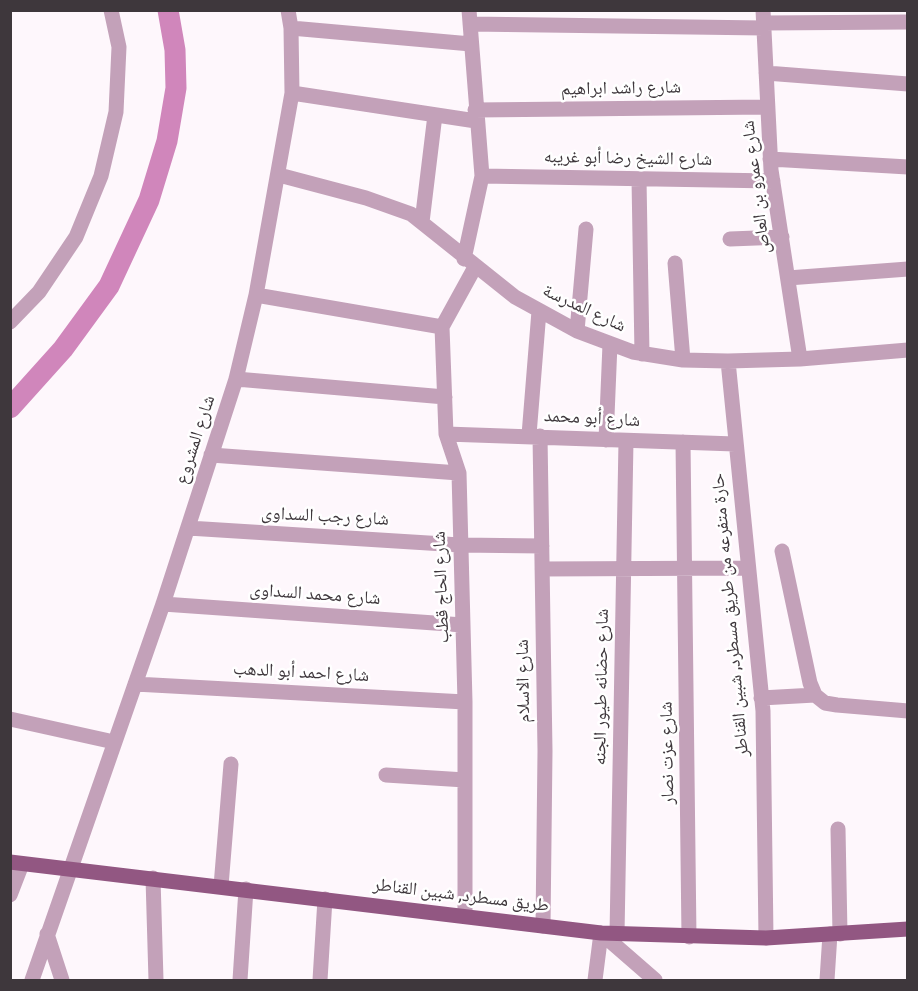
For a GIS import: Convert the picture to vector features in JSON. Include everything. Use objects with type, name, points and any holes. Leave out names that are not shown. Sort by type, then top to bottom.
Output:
[{"type":"main road","name":"طريق مسطرد, شبين القناطر","points":[[16,863],[73,868],[601,933],[766,938],[908,929]]},
{"type":"street","points":[[10,322],[39,292],[76,237],[101,177],[116,112],[119,47],[111,10]]},
{"type":"street","name":"شارع المشروع","points":[[32,981],[163,604],[236,379],[256,295],[292,93],[291,28],[288,10]]},
{"type":"street","points":[[256,295],[442,327],[470,263],[482,176],[469,17],[908,22]]},
{"type":"street","name":"شارع عمرو بن العاص","points":[[763,20],[770,159],[800,359]]},
{"type":"street","points":[[291,28],[471,44]]},
{"type":"street","points":[[766,73],[908,84]]},
{"type":"street","name":"شارع راشد ابراهيم","points":[[292,93],[435,114],[476,115],[767,107]]},
{"type":"street","points":[[422,222],[435,114]]},
{"type":"street","points":[[770,159],[908,167]]},
{"type":"street","name":"شارع المدرسة","points":[[279,175],[366,198],[411,214],[515,297],[578,331],[642,354],[683,360],[728,361],[800,359],[908,350]]},
{"type":"street","name":"شارع الشيخ رضا أبو غريبه","points":[[482,176],[773,181]]},
{"type":"street","points":[[639,179],[642,354]]},
{"type":"street","points":[[578,331],[586,229]]},
{"type":"street","points":[[730,239],[782,237]]},
{"type":"street","points":[[675,263],[683,360]]},
{"type":"street","points":[[788,278],[908,269]]},
{"type":"street","name":"شارع الاسلام","points":[[539,310],[535,435],[542,546],[543,926]]},
{"type":"street","name":"شارع الحاج قطب","points":[[442,327],[446,434],[459,473],[465,702],[465,916]]},
{"type":"street","points":[[606,440],[609,344]]},
{"type":"street","name":"حارة متفرعه من طريق مسطرد, شبين القناطر","points":[[728,361],[761,698],[766,938]]},
{"type":"street","points":[[236,379],[445,397]]},
{"type":"street","name":"شارع أبو محمد","points":[[446,434],[535,435],[626,441],[735,444]]},
{"type":"street","name":"شارع حضانه طيور الجنه","points":[[617,934],[626,441]]},
{"type":"street","name":"شارع عزت نصار","points":[[684,442],[689,937]]},
{"type":"street","points":[[211,455],[459,473]]},
{"type":"street","name":"شارع رجب السداوى","points":[[188,528],[460,545],[542,546]]},
{"type":"street","points":[[782,551],[810,683],[815,695],[825,703],[908,711]]},
{"type":"street","points":[[542,569],[748,568]]},
{"type":"street","name":"شارع محمد السداوى","points":[[163,604],[463,625]]},
{"type":"street","name":"شارع احمد أبو الدهب","points":[[135,684],[465,702]]},
{"type":"street","points":[[761,698],[815,695]]},
{"type":"street","points":[[10,719],[114,742]]},
{"type":"street","points":[[221,886],[231,764]]},
{"type":"street","points":[[386,775],[465,780]]},
{"type":"street","points":[[827,981],[835,934],[838,829]]},
{"type":"street","points":[[10,895],[16,863]]},
{"type":"street","points":[[153,878],[156,981]]},
{"type":"street","points":[[240,981],[246,889]]},
{"type":"street","points":[[320,981],[325,899]]},
{"type":"street","points":[[595,981],[601,933]]},
{"type":"street","points":[[601,933],[655,981]]},
{"type":"street","points":[[47,934],[62,981]]},
{"type":"waterway","points":[[10,408],[63,349],[109,286],[149,200],[167,141],[176,88],[175,50],[168,10]]}]
